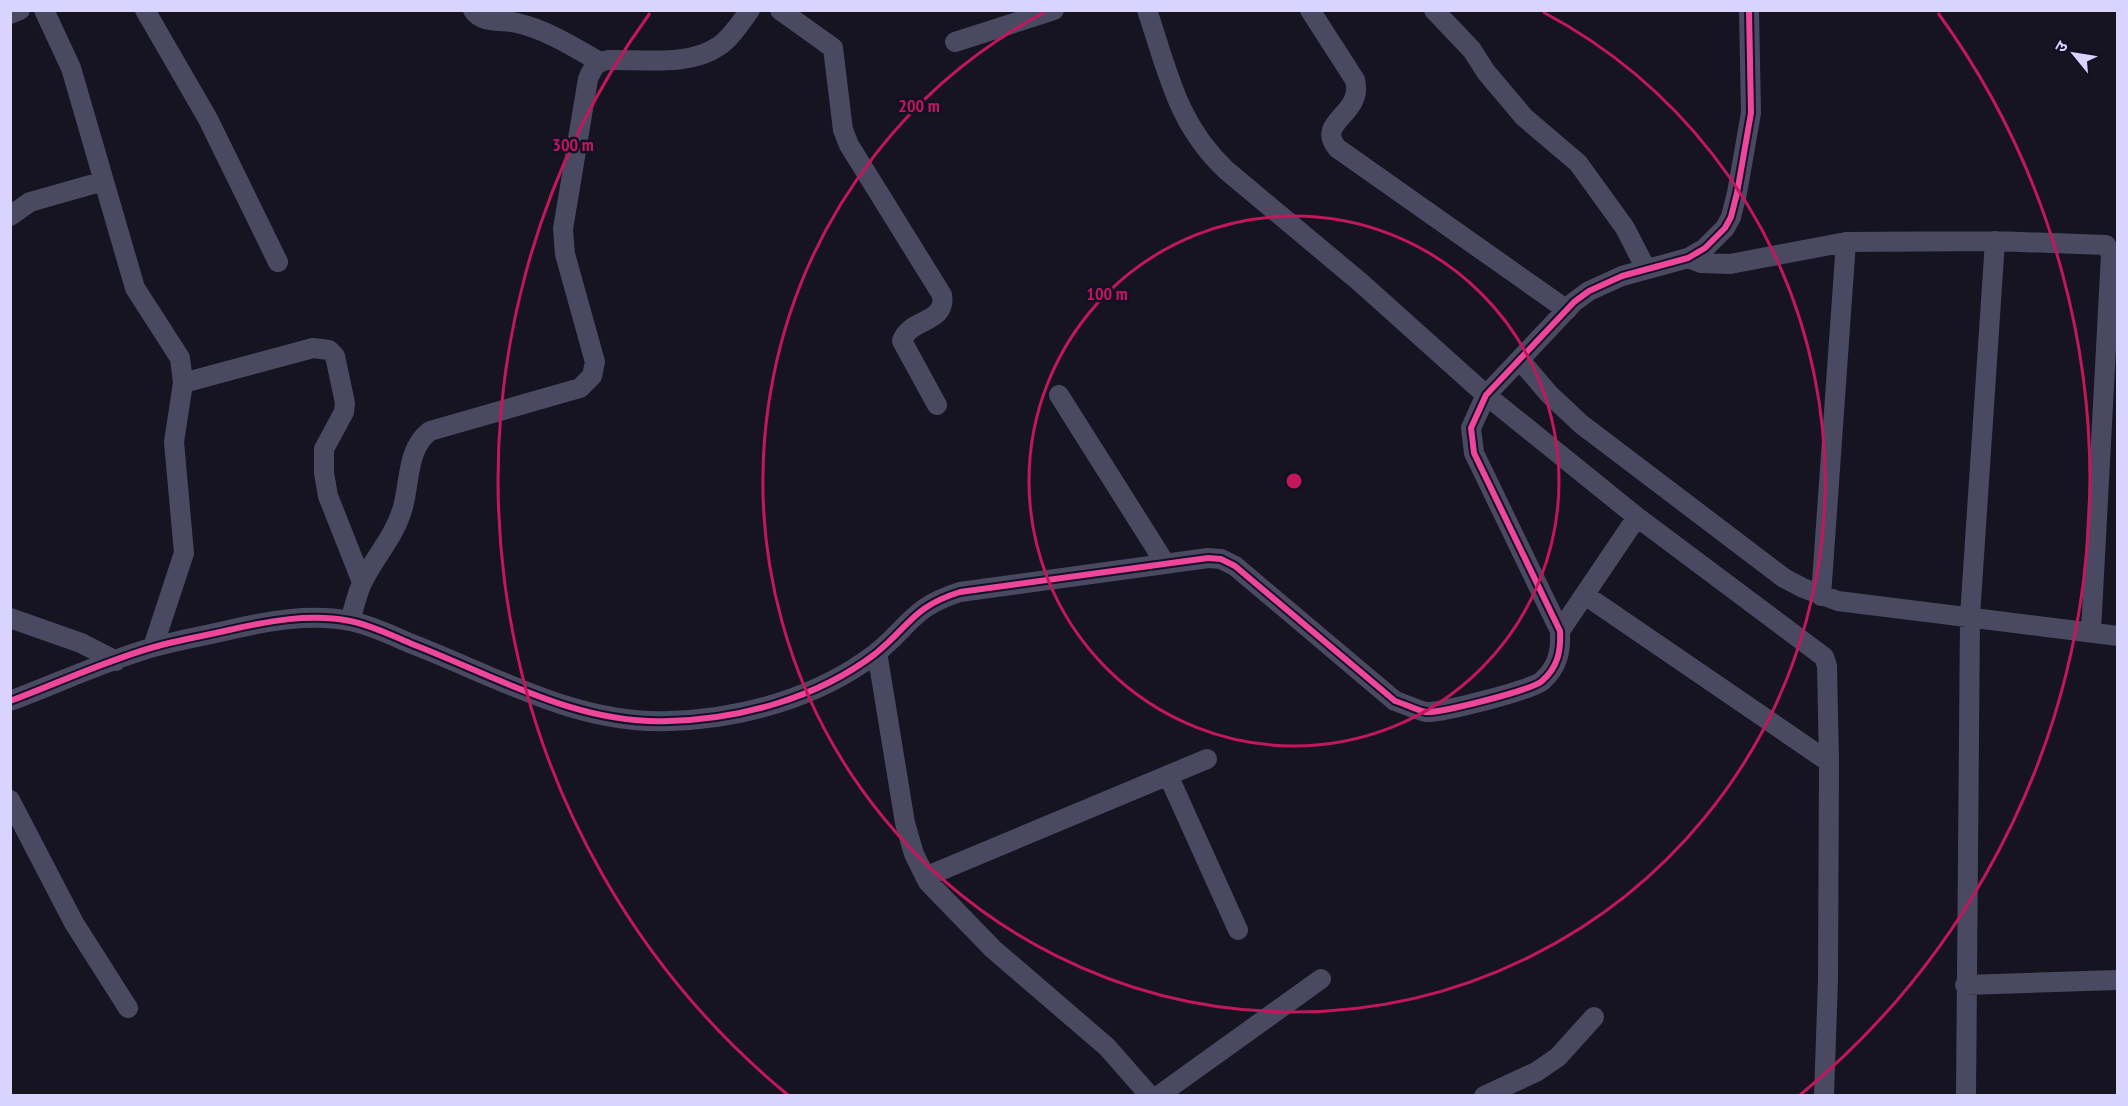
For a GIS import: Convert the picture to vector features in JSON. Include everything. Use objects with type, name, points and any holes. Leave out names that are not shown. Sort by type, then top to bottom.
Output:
[{"type":"street","points":[[10,14],[20,10]]},
{"type":"street","points":[[44,10],[71,68],[135,288],[180,358],[184,371],[174,442],[184,554],[153,647]]},
{"type":"street","points":[[145,10],[208,120],[278,262]]},
{"type":"street","points":[[473,10],[478,17],[487,20],[508,21],[550,33],[598,61],[692,58],[705,54],[720,45],[750,10]]},
{"type":"street","points":[[780,10],[833,48],[843,130],[849,145],[942,295],[943,302],[938,314],[909,331],[902,341],[937,405]]},
{"type":"street","points":[[955,42],[1054,10]]},
{"type":"street","points":[[1147,10],[1180,109],[1206,152],[1637,517],[1824,657],[1827,666],[1829,762],[1828,980],[1824,1095]]},
{"type":"street","points":[[1310,10],[1355,80],[1357,88],[1354,103],[1337,121],[1330,133],[1330,140],[1337,148],[1566,310]]},
{"type":"street","points":[[1434,10],[1472,50],[1486,72],[1524,117],[1578,163],[1625,228],[1646,269]]},
{"type":"street","points":[[10,701],[153,647],[270,621],[305,618],[350,621],[568,706],[625,719],[658,721],[721,715],[788,701],[842,674],[877,652],[926,606],[951,595],[1208,558],[1235,566],[1395,701],[1426,712],[1448,710],[1540,683],[1552,671],[1561,653],[1560,632],[1474,453],[1471,428],[1489,391],[1566,310],[1589,291],[1622,276],[1688,258],[1716,238],[1731,217],[1751,113],[1749,10]]},
{"type":"street","points":[[350,621],[362,582],[395,528],[403,507],[414,450],[420,439],[430,431],[580,388],[592,376],[595,362],[565,254],[563,229],[588,79],[598,61]]},
{"type":"street","points":[[10,216],[30,202],[104,180]]},
{"type":"street","points":[[1688,258],[1701,263],[1730,264],[1846,242],[1995,241],[2106,245],[2111,254],[2091,631]]},
{"type":"street","points":[[1966,1095],[1965,984],[1970,616],[1995,241]]},
{"type":"street","points":[[1821,596],[1846,242]]},
{"type":"street","points":[[183,383],[313,348],[328,350],[335,356],[345,403],[344,412],[324,449],[324,473],[328,496],[362,582]]},
{"type":"street","points":[[1516,363],[1581,424],[1784,578],[1821,596],[1838,601],[2118,636]]},
{"type":"street","points":[[1059,395],[1165,563]]},
{"type":"street","points":[[1560,632],[1637,517]]},
{"type":"street","points":[[1585,595],[1829,762]]},
{"type":"street","points":[[10,618],[81,643],[117,661]]},
{"type":"street","points":[[877,652],[905,822],[914,854],[925,877],[993,949],[1107,1047],[1150,1095]]},
{"type":"street","points":[[925,877],[1207,759]]},
{"type":"street","points":[[1168,775],[1238,930]]},
{"type":"street","points":[[10,800],[74,923],[128,1008]]},
{"type":"street","points":[[1158,1095],[1321,979]]},
{"type":"street","points":[[1965,984],[2118,980]]},
{"type":"street","points":[[1484,1095],[1536,1072],[1558,1057],[1593,1017]]},
{"type":"cycle path","points":[[10,701],[118,659],[163,645],[259,624],[289,619],[320,618],[350,621],[374,628],[538,696],[602,715],[635,720],[669,721],[723,716],[777,703],[828,683],[875,654],[931,604],[960,592],[1208,558],[1221,559],[1235,566],[1395,701],[1422,711],[1435,711],[1486,700],[1535,685],[1547,676],[1555,664],[1559,652],[1560,631],[1474,453],[1471,428],[1486,395],[1574,302],[1589,291],[1622,276],[1688,258],[1705,248],[1725,228],[1731,217],[1737,193],[1751,113],[1749,10]]}]
